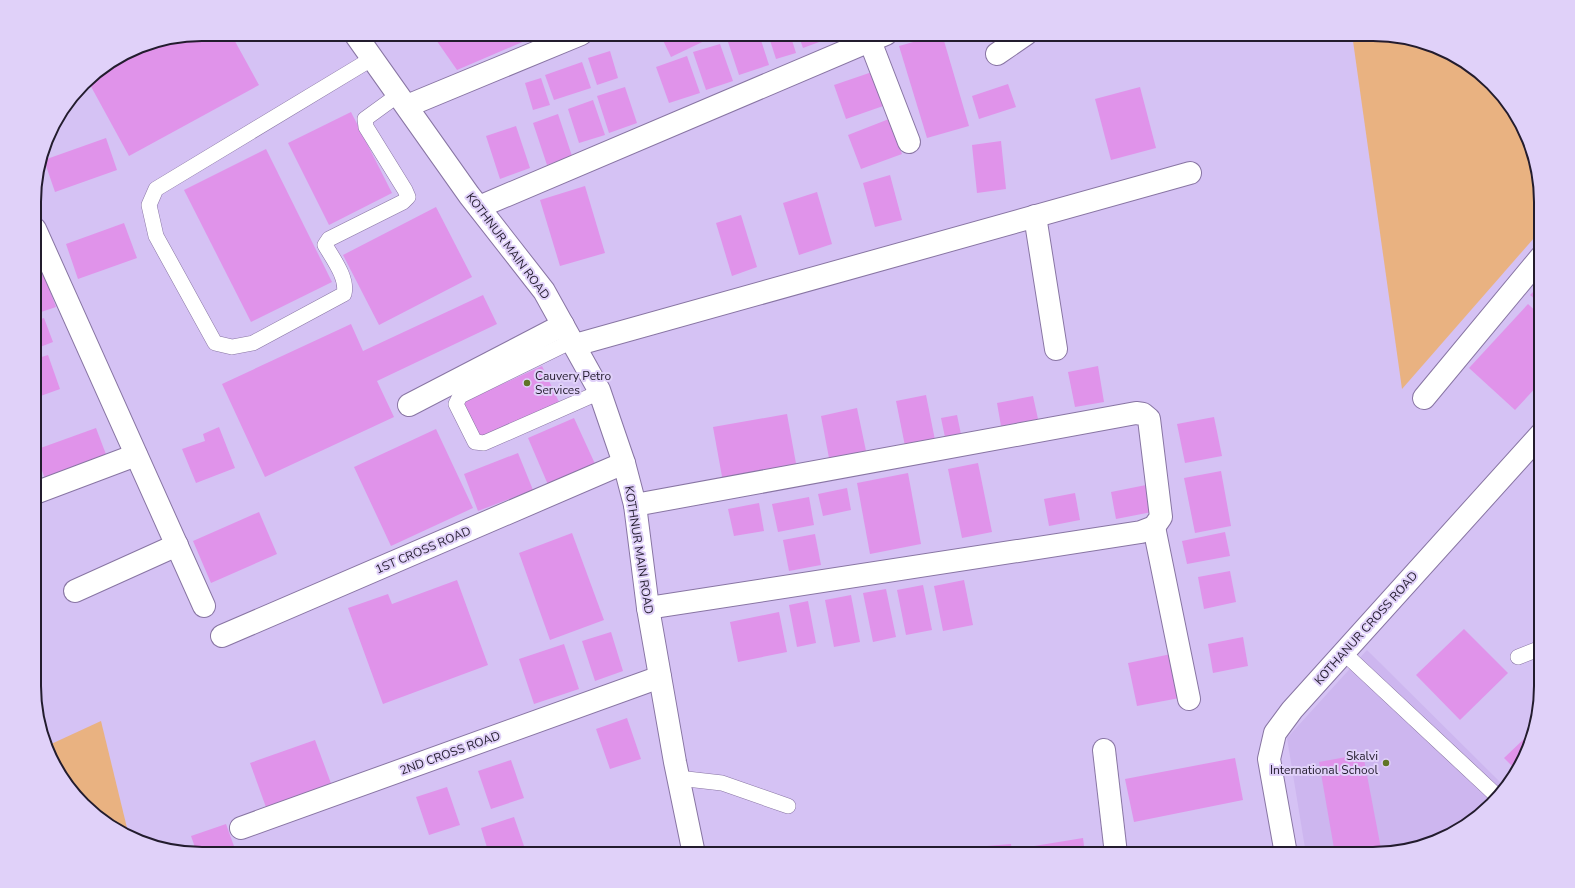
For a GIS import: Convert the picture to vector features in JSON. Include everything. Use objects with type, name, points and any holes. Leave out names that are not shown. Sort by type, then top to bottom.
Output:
[{"type":"street","name":"KOTHNUR MAIN ROAD","points":[[360,41],[478,207],[544,292],[600,392],[624,463],[635,505],[648,608],[678,778],[693,847]]},
{"type":"street","points":[[403,100],[562,41]]},
{"type":"street","points":[[478,207],[869,41]]},
{"type":"street","points":[[879,41],[909,142]]},
{"type":"street","points":[[997,54],[1016,41]]},
{"type":"street","points":[[409,405],[570,337],[1035,216],[1190,173]]},
{"type":"street","points":[[1035,216],[1056,349]]},
{"type":"street","points":[[41,242],[204,606]]},
{"type":"street","points":[[1424,398],[1534,265]]},
{"type":"street","points":[[635,505],[1136,413],[1143,414],[1149,419],[1161,518],[1154,527],[1141,532],[648,608]]},
{"type":"street","name":"KOTHANUR CROSS ROAD","points":[[1285,847],[1269,759],[1275,733],[1292,710],[1534,442]]},
{"type":"street","points":[[41,491],[136,455]]},
{"type":"street","name":"1ST CROSS ROAD","points":[[222,636],[624,463]]},
{"type":"street","points":[[1154,527],[1189,699]]},
{"type":"street","points":[[75,591],[177,546]]},
{"type":"street","name":"2ND CROSS ROAD","points":[[241,828],[660,677]]},
{"type":"street","points":[[1104,750],[1115,847]]},
{"type":"lane","points":[[373,58],[156,189],[149,206],[156,236],[215,343],[232,347],[253,343],[344,294],[346,288],[342,277],[325,246],[329,239],[403,202],[408,197],[406,190],[366,127],[366,118],[403,100]]},
{"type":"lane","points":[[570,337],[460,396],[456,404],[475,442],[484,443],[600,392]]},
{"type":"lane","points":[[1518,657],[1534,651]]},
{"type":"lane","points":[[1344,653],[1493,793]]},
{"type":"lane","points":[[678,778],[722,783],[788,806]]},
{"type":"shaded area","points":[[1353,41],[1383,41],[1415,46],[1444,58],[1471,74],[1487,88],[1507,113],[1522,141],[1529,160],[1533,181],[1534,238],[1402,389]]},
{"type":"shaded area","name":"Skalvi International School","points":[[1367,650],[1501,783],[1487,800],[1471,814],[1434,835],[1415,842],[1383,847],[1305,847],[1287,738]]},
{"type":"shaded area","points":[[101,721],[127,828],[104,814],[88,800],[68,775],[52,744]]},
{"type":"building","points":[[192,41],[235,41],[259,85],[129,156],[91,86],[113,68],[141,53],[160,46]]},
{"type":"building","points":[[437,41],[525,41],[457,70]]},
{"type":"building","points":[[663,41],[704,41],[671,57]]},
{"type":"building","points":[[728,41],[761,41],[769,65],[739,75]]},
{"type":"building","points":[[770,41],[792,41],[796,53],[776,59]]},
{"type":"building","points":[[800,41],[822,41],[803,48]]},
{"type":"building","points":[[917,41],[944,41],[969,126],[927,138],[899,46]]},
{"type":"building","points":[[720,44],[733,81],[706,90],[693,52]]},
{"type":"building","points":[[610,51],[618,78],[597,85],[588,58]]},
{"type":"building","points":[[687,56],[700,93],[669,103],[656,67]]},
{"type":"building","points":[[582,62],[591,88],[554,100],[545,75]]},
{"type":"building","points":[[875,71],[886,105],[846,119],[834,85]]},
{"type":"building","points":[[541,78],[550,105],[533,110],[525,83]]},
{"type":"building","points":[[1008,84],[1016,107],[979,119],[972,96]]},
{"type":"building","points":[[625,87],[637,123],[609,133],[597,96]]},
{"type":"building","points":[[1140,87],[1156,148],[1111,160],[1095,99]]},
{"type":"building","points":[[593,100],[605,135],[579,143],[568,109]]},
{"type":"building","points":[[351,112],[392,193],[329,225],[288,143]]},
{"type":"building","points":[[558,114],[572,156],[547,165],[533,123]]},
{"type":"building","points":[[889,119],[902,154],[861,169],[848,135]]},
{"type":"building","points":[[516,126],[530,168],[500,179],[486,136]]},
{"type":"building","points":[[106,138],[117,170],[55,192],[45,164],[46,159]]},
{"type":"building","points":[[1001,141],[1006,189],[977,193],[972,145]]},
{"type":"building","points":[[266,149],[332,282],[251,322],[184,190]]},
{"type":"building","points":[[890,175],[902,220],[875,227],[863,183]]},
{"type":"building","points":[[585,186],[605,253],[560,266],[540,200]]},
{"type":"building","points":[[817,192],[832,244],[799,255],[783,203]]},
{"type":"building","points":[[436,207],[472,277],[379,325],[343,255]]},
{"type":"building","points":[[741,215],[757,267],[732,276],[716,223]]},
{"type":"building","points":[[124,223],[137,258],[78,279],[66,244]]},
{"type":"building","points":[[41,267],[56,307],[41,312]]},
{"type":"building","points":[[1534,291],[1534,298],[1530,295]]},
{"type":"building","points":[[483,295],[497,324],[377,381],[394,417],[265,477],[222,384],[351,324],[363,351]]},
{"type":"building","points":[[1528,304],[1534,310],[1534,390],[1515,410],[1469,368]]},
{"type":"building","points":[[44,318],[53,342],[41,347],[41,319]]},
{"type":"building","points":[[48,355],[60,389],[41,396],[41,357]]},
{"type":"building","points":[[542,366],[559,402],[478,440],[461,403]]},
{"type":"building","points":[[1098,366],[1104,402],[1075,407],[1068,372]]},
{"type":"building","points":[[926,395],[935,440],[905,446],[896,401]]},
{"type":"building","points":[[1033,396],[1038,419],[1001,426],[997,403]]},
{"type":"building","points":[[857,408],[866,451],[829,458],[821,416]]},
{"type":"building","points":[[787,414],[797,469],[723,482],[713,427]]},
{"type":"building","points":[[957,415],[962,439],[946,442],[941,418]]},
{"type":"building","points":[[1214,417],[1222,456],[1185,463],[1177,424]]},
{"type":"building","points":[[574,418],[596,466],[549,487],[528,438]]},
{"type":"building","points":[[219,427],[235,468],[196,483],[182,449],[205,441],[203,434]]},
{"type":"building","points":[[96,428],[107,457],[45,479],[41,467],[41,448]]},
{"type":"building","points":[[436,429],[473,508],[391,546],[354,467]]},
{"type":"building","points":[[518,453],[533,490],[478,511],[464,474]]},
{"type":"building","points":[[978,463],[992,532],[962,538],[948,469]]},
{"type":"building","points":[[1221,471],[1231,526],[1195,533],[1184,478]]},
{"type":"building","points":[[908,473],[921,544],[870,554],[857,483]]},
{"type":"building","points":[[1151,484],[1157,511],[1116,519],[1111,492]]},
{"type":"building","points":[[847,488],[851,510],[823,516],[818,494]]},
{"type":"building","points":[[1075,493],[1080,520],[1049,526],[1044,499]]},
{"type":"building","points":[[809,497],[814,525],[778,532],[772,504]]},
{"type":"building","points":[[759,503],[764,531],[734,536],[728,509]]},
{"type":"building","points":[[259,512],[277,554],[211,583],[193,541]]},
{"type":"building","points":[[1225,532],[1230,556],[1187,564],[1182,541]]},
{"type":"building","points":[[572,533],[604,620],[550,640],[519,553]]},
{"type":"building","points":[[815,534],[821,565],[789,571],[783,540]]},
{"type":"building","points":[[1230,571],[1236,602],[1204,609],[1198,577]]},
{"type":"building","points":[[457,580],[488,665],[383,704],[348,608],[388,594],[392,604]]},
{"type":"building","points":[[964,580],[973,625],[943,631],[934,586]]},
{"type":"building","points":[[923,585],[932,630],[906,635],[897,590]]},
{"type":"building","points":[[886,589],[896,637],[873,642],[863,593]]},
{"type":"building","points":[[851,595],[860,642],[834,647],[825,600]]},
{"type":"building","points":[[808,601],[816,643],[797,647],[789,605]]},
{"type":"building","points":[[779,612],[787,652],[738,662],[730,622]]},
{"type":"building","points":[[1464,629],[1508,673],[1460,720],[1416,675]]},
{"type":"building","points":[[611,632],[623,671],[595,681],[582,641]]},
{"type":"building","points":[[1243,637],[1248,666],[1213,673],[1208,644]]},
{"type":"building","points":[[564,644],[579,689],[534,704],[519,659]]},
{"type":"building","points":[[1176,653],[1185,697],[1137,706],[1128,663]]},
{"type":"building","points":[[627,718],[641,759],[610,769],[596,729]]},
{"type":"building","points":[[1525,738],[1512,766],[1504,758]]},
{"type":"building","points":[[315,740],[332,786],[267,810],[250,763]]},
{"type":"building","points":[[1363,754],[1381,847],[1334,847],[1319,762]]},
{"type":"building","points":[[1235,758],[1243,800],[1134,822],[1125,779]]},
{"type":"building","points":[[511,760],[524,798],[491,809],[478,771]]},
{"type":"building","points":[[447,787],[460,825],[429,835],[416,797]]},
{"type":"building","points":[[514,817],[524,846],[487,847],[481,828]]},
{"type":"building","points":[[226,824],[234,847],[195,847],[191,836]]},
{"type":"building","points":[[1083,838],[1084,847],[1028,847]]},
{"type":"building","points":[[1011,844],[1011,847],[975,847]]},
{"type":"place","name":"Cauvery Petro Services","points":[[527,383]]},
{"type":"place","name":"Skalvi International School","points":[[1386,763]]}]
